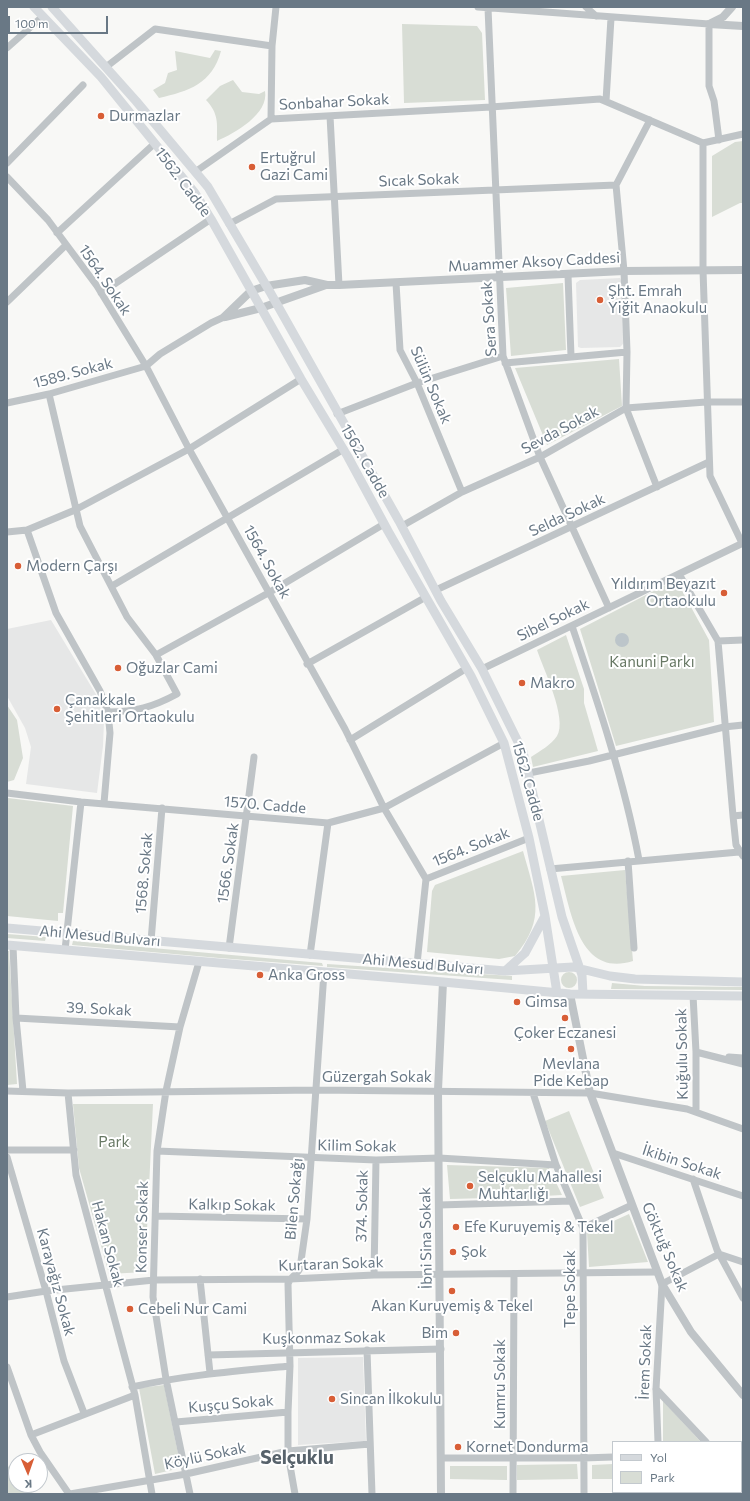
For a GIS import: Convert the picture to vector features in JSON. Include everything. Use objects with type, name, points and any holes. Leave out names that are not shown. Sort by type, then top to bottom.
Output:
[{"type":"main road","name":"1562. Cadde","points":[[34,7],[101,77],[195,193],[301,380],[344,449],[384,524],[467,668],[504,743],[529,838],[545,916],[557,993]]},
{"type":"main road","name":"1562. Cadde","points":[[55,8],[208,187],[276,302],[402,526],[436,590],[482,669],[523,752],[562,917],[580,968],[583,982],[583,994]]},
{"type":"main road","points":[[505,971],[525,953],[545,916]]},
{"type":"main road","name":"Ahi Mesud Bulvarı","points":[[7,928],[505,971],[567,967],[580,968],[610,976],[635,979],[743,982]]},
{"type":"main road","name":"Ahi Mesud Bulvarı","points":[[10,946],[570,994],[743,996]]},
{"type":"street","points":[[271,119],[272,46],[276,7]]},
{"type":"street","points":[[478,7],[612,18],[743,26]]},
{"type":"street","points":[[586,7],[596,16]]},
{"type":"street","points":[[709,24],[723,17],[732,7]]},
{"type":"street","name":"Sera Sokak","points":[[488,8],[491,107],[504,360],[540,457],[609,608]]},
{"type":"street","points":[[7,48],[43,16]]},
{"type":"street","points":[[612,18],[606,101],[703,143],[743,134]]},
{"type":"street","points":[[709,24],[709,86],[714,101],[719,140]]},
{"type":"street","points":[[106,67],[155,29],[272,46]]},
{"type":"street","points":[[7,163],[83,85]]},
{"type":"street","name":"Sonbahar Sokak","points":[[195,172],[271,119],[491,107],[600,99],[606,101]]},
{"type":"street","points":[[330,116],[339,285]]},
{"type":"street","points":[[650,120],[616,185],[624,271],[627,352],[626,408],[657,487]]},
{"type":"street","points":[[703,143],[703,270],[706,402],[710,476],[742,543]]},
{"type":"street","points":[[57,233],[154,144]]},
{"type":"street","name":"1564. Sokak","points":[[7,177],[48,220],[101,293],[146,366],[189,449],[270,592],[307,664],[350,740],[384,808],[426,879],[529,838]]},
{"type":"street","name":"Sıcak Sokak","points":[[229,224],[276,199],[616,185]]},
{"type":"street","points":[[101,293],[211,219]]},
{"type":"street","points":[[7,302],[66,245]]},
{"type":"street","name":"Muammer Aksoy Caddesi","points":[[327,285],[568,275],[624,271],[743,270]]},
{"type":"street","points":[[568,275],[571,356]]},
{"type":"street","points":[[224,317],[251,291],[266,286],[305,280],[327,285]]},
{"type":"street","name":"Sülün Sokak","points":[[396,283],[400,350],[417,384],[462,492]]},
{"type":"street","points":[[146,366],[160,354],[211,323],[224,317],[261,308],[327,285]]},
{"type":"street","points":[[338,414],[417,384],[504,360],[627,352]]},
{"type":"street","name":"1589. Sokak","points":[[7,403],[49,394],[146,366]]},
{"type":"street","points":[[7,532],[27,530],[75,510],[189,449],[301,380]]},
{"type":"street","points":[[49,394],[75,510],[80,526],[127,617],[156,655],[177,694],[155,706],[128,712],[108,712]]},
{"type":"street","name":"Sevda Sokak","points":[[402,526],[462,492],[540,457],[626,408],[706,402],[743,402]]},
{"type":"street","points":[[112,586],[228,519],[344,449]]},
{"type":"street","name":"Selda Sokak","points":[[436,590],[709,462]]},
{"type":"street","points":[[156,655],[270,592],[384,524]]},
{"type":"street","points":[[27,530],[56,613],[100,691],[108,712],[110,733],[104,803]]},
{"type":"street","name":"Sibel Sokak","points":[[482,669],[742,543]]},
{"type":"street","points":[[550,869],[639,860],[741,854],[733,816],[724,727],[718,641],[679,574]]},
{"type":"street","points":[[307,664],[426,597]]},
{"type":"street","points":[[572,626],[614,754],[631,813],[639,860]]},
{"type":"street","points":[[718,641],[743,640]]},
{"type":"street","points":[[350,740],[467,668]]},
{"type":"street","points":[[529,773],[724,727],[743,726]]},
{"type":"street","name":"1570. Cadde","points":[[7,793],[80,802],[328,823],[384,808],[504,743]]},
{"type":"street","name":"1566. Sokak","points":[[229,948],[254,757]]},
{"type":"street","points":[[65,950],[80,802]]},
{"type":"street","name":"1568. Sokak","points":[[151,941],[162,808]]},
{"type":"street","points":[[733,816],[743,815]]},
{"type":"street","points":[[310,954],[328,823]]},
{"type":"street","points":[[628,861],[634,948]]},
{"type":"street","points":[[417,964],[426,879]]},
{"type":"street","points":[[10,946],[23,1090]]},
{"type":"street","name":"Konser Sokak","points":[[190,1494],[166,1379],[153,1297],[157,1152],[166,1091],[180,1027],[199,962]]},
{"type":"street","name":"Bilen Sokağı","points":[[290,1279],[298,1274],[300,1268],[307,1219],[324,972]]},
{"type":"street","name":"İbni Sina Sokak","points":[[442,982],[438,1090],[442,1494]]},
{"type":"street","name":"Göktuğ Sokak","points":[[570,994],[590,1093],[662,1284],[691,1332],[743,1394]]},
{"type":"street","name":"Kuğulu Sokak","points":[[693,995],[696,1052],[696,1112]]},
{"type":"street","name":"39. Sokak","points":[[16,1018],[180,1027]]},
{"type":"street","points":[[696,1052],[743,1064]]},
{"type":"street","points":[[717,1057],[743,1058]]},
{"type":"street","name":"Güzergah Sokak","points":[[7,1091],[23,1090],[68,1093],[166,1091],[438,1090],[590,1093],[687,1109],[743,1128]]},
{"type":"street","name":"Tepe Sokak","points":[[533,1092],[556,1165],[583,1228],[584,1494]]},
{"type":"street","name":"Hakan Sokak","points":[[68,1093],[76,1175],[132,1386],[152,1494]]},
{"type":"street","points":[[7,1150],[74,1150]]},
{"type":"street","name":"Kilim Sokak","points":[[157,1152],[376,1160],[439,1158],[556,1165]]},
{"type":"street","name":"İkibin Sokak","points":[[613,1153],[743,1196]]},
{"type":"street","name":"Karayağız Sokak","points":[[7,1157],[46,1291],[64,1361],[84,1413]]},
{"type":"street","name":"374. Sokak","points":[[374,1275],[376,1160]]},
{"type":"street","points":[[693,1179],[719,1254],[743,1298]]},
{"type":"street","points":[[439,1205],[571,1201]]},
{"type":"street","points":[[583,1228],[632,1205]]},
{"type":"street","name":"Kalkıp Sokak","points":[[156,1216],[307,1219]]},
{"type":"street","points":[[662,1284],[719,1254],[743,1262]]},
{"type":"street","name":"Kurtaran Sokak","points":[[7,1297],[46,1291],[154,1280],[290,1279],[374,1275],[583,1274],[657,1272]]},
{"type":"street","name":"Kumru Sokak","points":[[513,1494],[514,1274]]},
{"type":"street","points":[[200,1279],[210,1373]]},
{"type":"street","points":[[290,1279],[288,1450],[295,1494]]},
{"type":"street","name":"İrem Sokak","points":[[658,1441],[656,1388],[662,1284]]},
{"type":"street","name":"Kuşkonmaz Sokak","points":[[208,1355],[441,1349]]},
{"type":"street","points":[[367,1350],[372,1494]]},
{"type":"street","points":[[132,1386],[166,1379],[210,1373],[290,1366]]},
{"type":"street","name":"Köylü Sokak","points":[[7,1367],[31,1434],[40,1452],[70,1494],[186,1474],[288,1450],[370,1444]]},
{"type":"street","points":[[656,1388],[705,1441]]},
{"type":"street","points":[[31,1434],[134,1395]]},
{"type":"street","name":"Kuşçu Sokak","points":[[176,1422],[288,1412]]},
{"type":"street","points":[[442,1458],[583,1458],[612,1456]]},
{"type":"shaded area","name":"Şht. Emrah Yiğit Anaokulu","points":[[620,278],[622,282],[623,344],[620,347],[578,347],[576,283],[580,280]]},
{"type":"shaded area","name":"Çanakkale Şehitleri Ortaokulu","points":[[51,620],[97,696],[104,721],[103,746],[97,793],[26,784],[31,747],[25,728],[7,696],[7,629]]},
{"type":"shaded area","points":[[622,633],[627,635],[629,640],[627,645],[622,647],[617,645],[615,640],[617,635]]},
{"type":"shaded area","name":"Sincan İlkokulu","points":[[363,1357],[366,1441],[298,1445],[298,1358]]},
{"type":"green space","points":[[402,24],[477,26],[482,33],[485,100],[404,103]]},
{"type":"green space","points":[[215,50],[221,51],[217,62],[212,71],[198,84],[189,89],[159,98],[153,90],[165,83],[168,73],[177,70],[175,51],[210,58]]},
{"type":"green space","points":[[233,80],[242,92],[259,94],[265,91],[265,99],[262,107],[249,122],[233,133],[217,141],[217,124],[215,114],[206,100],[220,86]]},
{"type":"green space","points":[[743,141],[743,203],[740,203],[712,217],[712,156],[735,142]]},
{"type":"green space","points":[[563,283],[566,350],[511,356],[506,288]]},
{"type":"green space","points":[[619,359],[622,406],[547,445],[515,368]]},
{"type":"green space","name":"Kanuni Parkı","points":[[673,581],[679,585],[709,640],[714,722],[616,746],[580,629]]},
{"type":"green space","points":[[566,635],[584,689],[584,703],[598,751],[533,767],[531,757],[552,742],[557,736],[560,728],[557,706],[537,650]]},
{"type":"green space","points":[[7,705],[17,720],[23,758],[14,780],[7,782]]},
{"type":"green space","points":[[8,798],[73,806],[63,913],[58,913],[58,921],[7,916]]},
{"type":"green space","points":[[523,851],[536,906],[535,918],[531,930],[515,956],[499,959],[427,952],[432,891],[435,885]]},
{"type":"green space","points":[[625,870],[633,961],[615,964],[601,960],[590,951],[581,939],[574,924],[561,876]]},
{"type":"green space","points":[[7,934],[46,937],[45,941],[7,938]]},
{"type":"green space","points":[[73,941],[322,963],[323,966],[72,945]]},
{"type":"green space","points":[[7,951],[9,951],[17,1084],[7,1085]]},
{"type":"green space","points":[[327,964],[512,976],[512,980],[327,967]]},
{"type":"green space","points":[[566,972],[572,972],[577,977],[575,986],[572,988],[566,988],[561,983],[561,977]]},
{"type":"green space","points":[[612,983],[645,986],[743,987],[743,990],[611,989]]},
{"type":"green space","name":"Park","points":[[73,1104],[153,1104],[145,1272],[109,1274],[79,1168]]},
{"type":"green space","points":[[569,1111],[604,1198],[580,1207],[545,1121]]},
{"type":"green space","points":[[447,1165],[549,1168],[562,1195],[544,1196],[544,1199],[527,1199],[527,1197],[450,1199]]},
{"type":"green space","points":[[629,1214],[648,1262],[589,1267],[587,1233]]},
{"type":"green space","points":[[164,1385],[181,1468],[155,1474],[139,1388]]},
{"type":"green space","points":[[663,1401],[700,1441],[663,1441]]},
{"type":"green space","points":[[577,1464],[578,1479],[517,1480],[517,1465]]},
{"type":"green space","points":[[612,1464],[612,1479],[592,1479],[592,1465]]},
{"type":"green space","points":[[7,1465],[8,1493],[33,1494],[7,1494]]},
{"type":"green space","points":[[450,1466],[507,1466],[507,1480],[450,1479]]},
{"type":"place","name":"Durmazlar","points":[[101,116]]},
{"type":"place","name":"Ertuğrul Gazi Cami","points":[[252,167]]},
{"type":"place","name":"Şht. Emrah Yiğit Anaokulu","points":[[600,300]]},
{"type":"place","name":"Modern Çarşı","points":[[18,566]]},
{"type":"place","name":"Yıldırım Beyazıt Ortaokulu","points":[[724,593]]},
{"type":"place","name":"Oğuzlar Cami","points":[[118,668]]},
{"type":"place","name":"Makro","points":[[522,683]]},
{"type":"place","name":"Çanakkale Şehitleri Ortaokulu","points":[[57,709]]},
{"type":"place","name":"Anka Gross","points":[[260,975]]},
{"type":"place","name":"Gimsa","points":[[517,1002]]},
{"type":"place","name":"Çoker Eczanesi","points":[[565,1018]]},
{"type":"place","name":"Mevlana Pide Kebap","points":[[571,1049]]},
{"type":"place","name":"Selçuklu Mahallesi Muhtarlığı","points":[[470,1186]]},
{"type":"place","name":"Efe Kuruyemiş & Tekel","points":[[456,1227]]},
{"type":"place","name":"Şok","points":[[453,1252]]},
{"type":"place","name":"Akan Kuruyemiş & Tekel","points":[[452,1291]]},
{"type":"place","name":"Cebeli Nur Cami","points":[[130,1309]]},
{"type":"place","name":"Bim","points":[[456,1333]]},
{"type":"place","name":"Sincan İlkokulu","points":[[332,1399]]},
{"type":"place","name":"Kornet Dondurma","points":[[458,1447]]},
{"type":"district","name":"Selçuklu","points":[[297,1458]]}]
